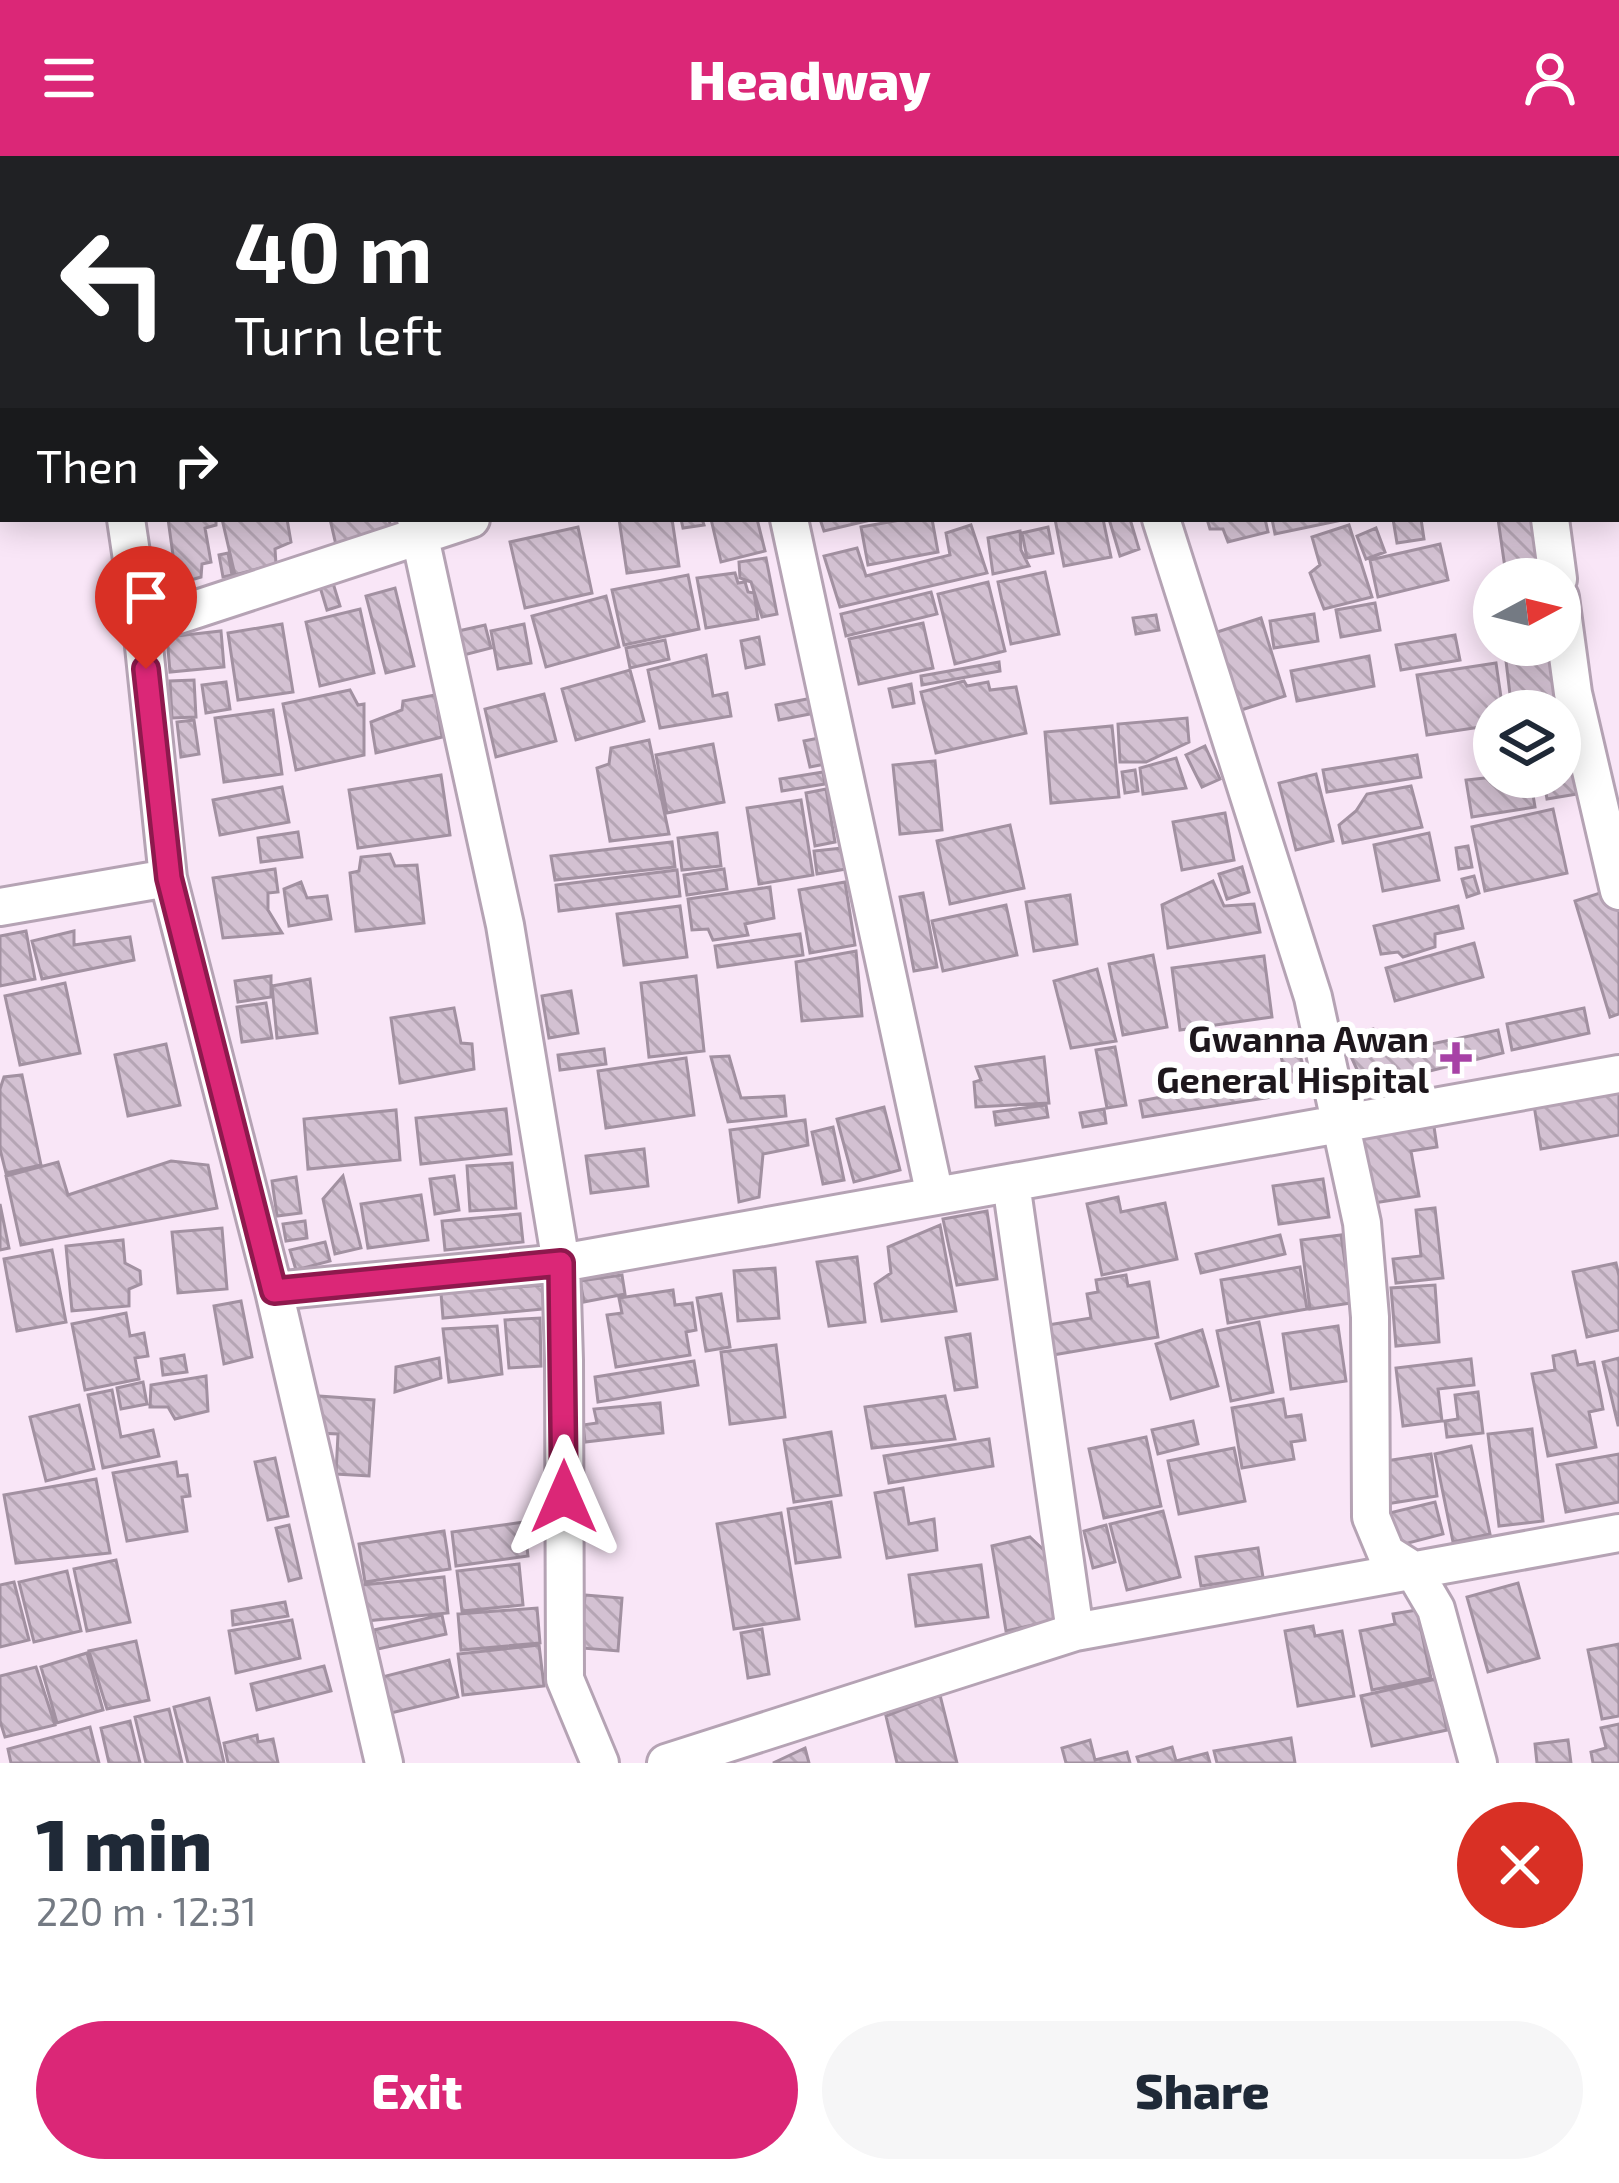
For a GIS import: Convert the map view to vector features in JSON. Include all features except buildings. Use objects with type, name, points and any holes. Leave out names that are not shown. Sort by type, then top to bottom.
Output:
[{"type":"street","points":[[126,522],[169,878],[274,1291],[385,1763]]},
{"type":"street","points":[[142,627],[417,527],[451,522]]},
{"type":"street","points":[[791,522],[935,1196]]},
{"type":"street","points":[[1162,522],[1313,997],[1362,1223],[1370,1317],[1371,1517],[1386,1553],[1413,1570],[1436,1609],[1478,1763]]},
{"type":"street","points":[[1550,522],[1555,558]]},
{"type":"street","points":[[417,527],[505,925],[561,1263],[565,1679],[600,1763]]},
{"type":"street","points":[[1569,666],[1619,891]]},
{"type":"street","points":[[0,908],[169,878]]},
{"type":"street","points":[[274,1291],[561,1263],[1619,1074]]},
{"type":"street","points":[[1011,1183],[1075,1632]]},
{"type":"street","points":[[666,1763],[1075,1632],[1619,1533]]},
{"type":"place","name":"Gwanna Awan General Hispital","points":[[1456,1058]]},
{"type":"route","points":[[146,669],[169,878],[274,1291],[561,1263],[564,1497]]}]
